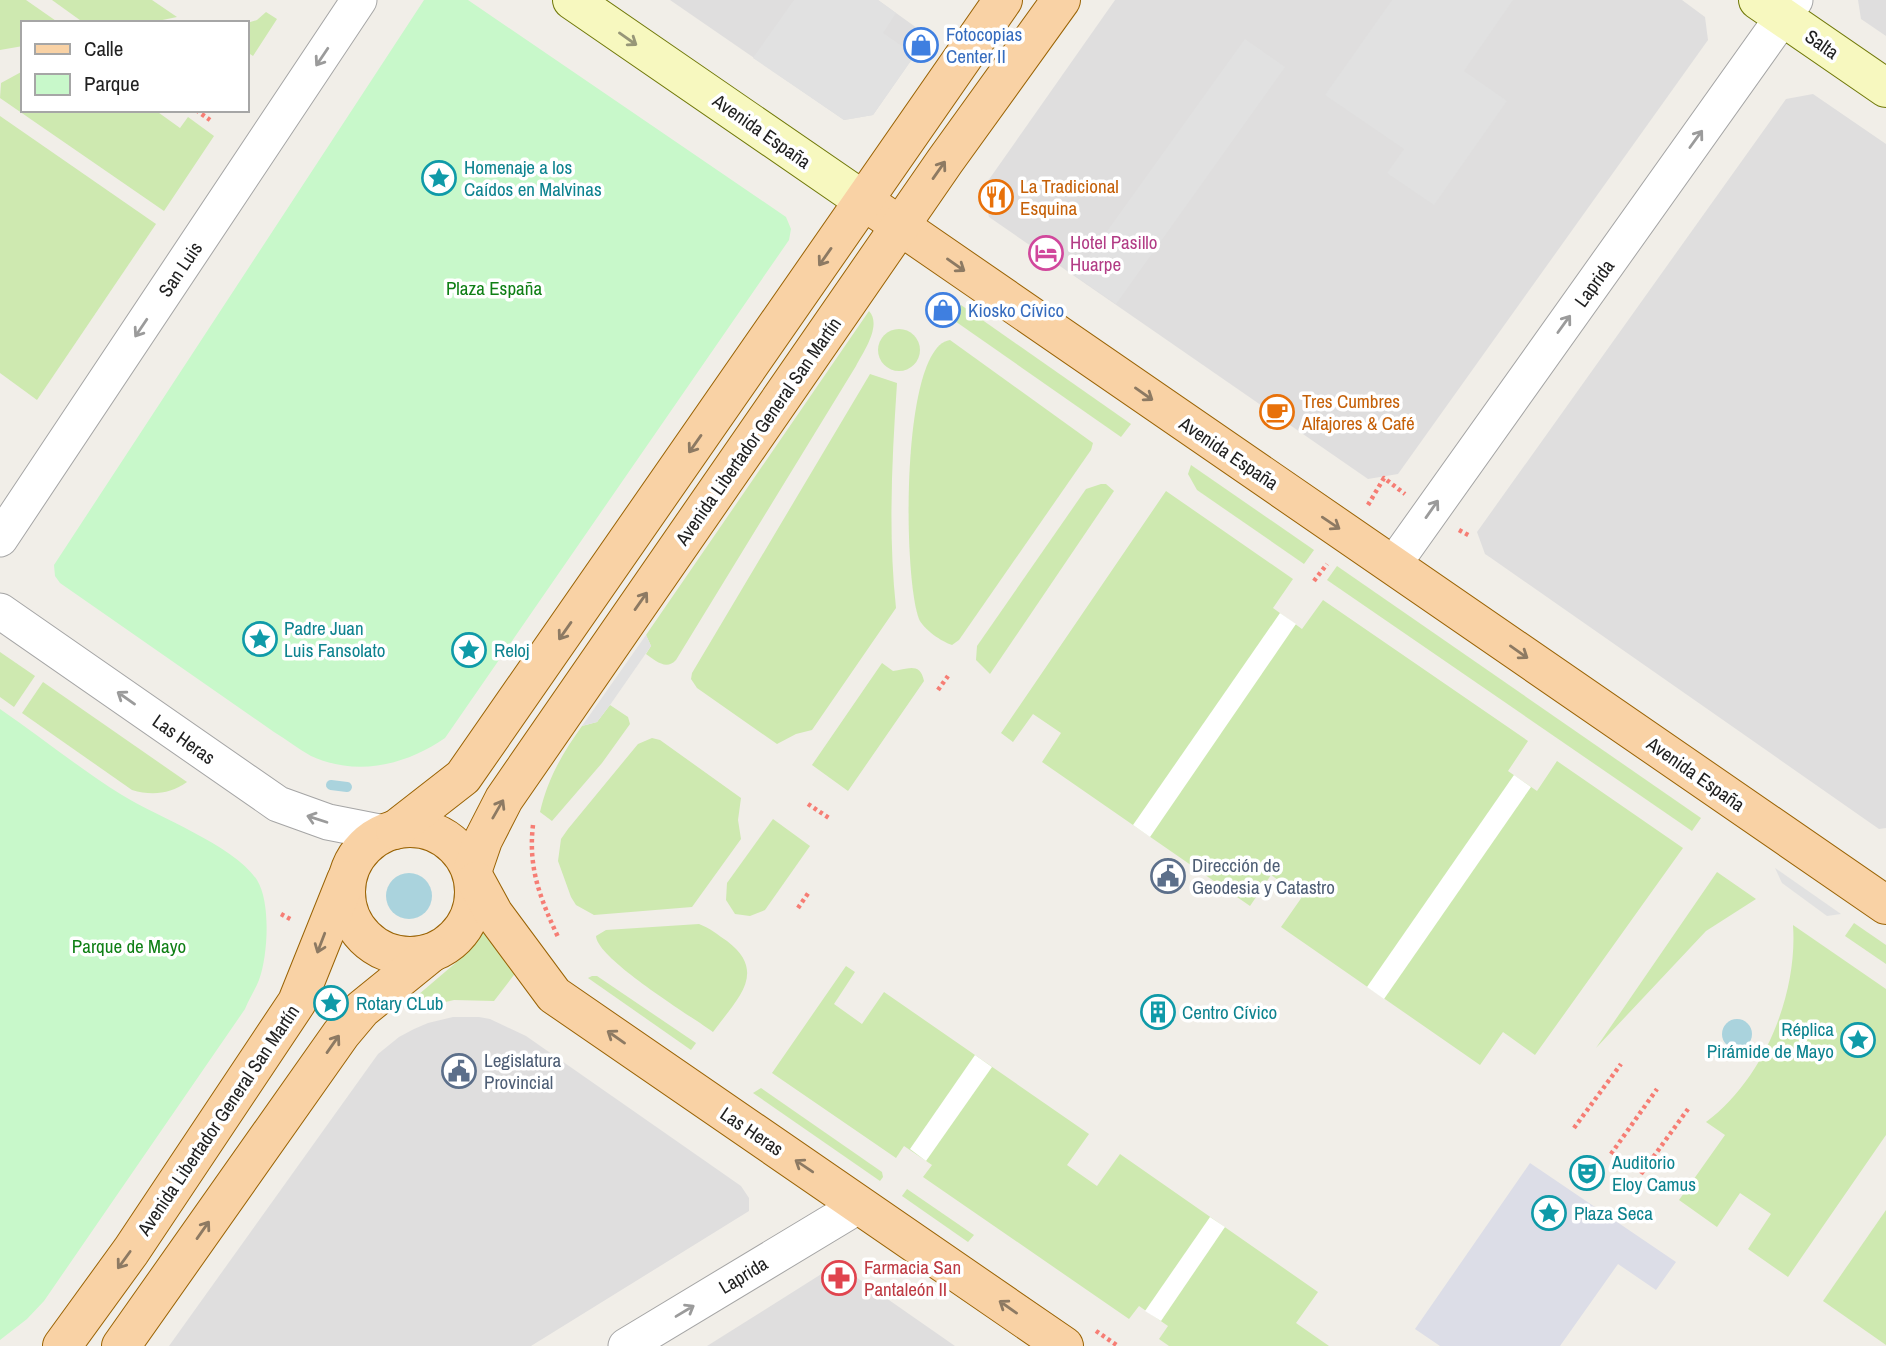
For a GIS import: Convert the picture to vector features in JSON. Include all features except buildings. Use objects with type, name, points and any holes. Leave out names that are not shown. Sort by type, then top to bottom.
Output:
[{"type":"main road","name":"Avenida España","points":[[572,0],[1886,905]]},
{"type":"main road","points":[[431,953],[409,956],[387,952],[368,941],[354,923],[346,902],[346,880],[354,859],[369,842],[390,832],[463,777],[1003,0]]},
{"type":"main road","name":"Avenida Libertador General San Martín","points":[[474,876],[487,830],[508,793],[900,227],[1061,0]]},
{"type":"main road","name":"Salta","points":[[1778,6],[1886,88]]},
{"type":"main road","points":[[121,1346],[346,1027],[373,999],[431,953],[451,941],[466,924],[474,903],[474,876],[452,842],[432,831],[411,827],[390,832]]},
{"type":"main road","name":"Las Heras","points":[[474,876],[494,914],[554,995],[860,1205],[1080,1338]]},
{"type":"main road","name":"Avenida Libertador General San Martín","points":[[62,1346],[131,1251],[297,1002],[346,880]]},
{"type":"street","name":"San Luis","points":[[0,539],[359,0]]},
{"type":"street","name":"Laprida","points":[[1393,565],[1778,6]]},
{"type":"street","name":"Las Heras","points":[[0,611],[278,804],[328,822],[390,832]]},
{"type":"street","name":"Laprida","points":[[626,1346],[860,1205]]},
{"type":"path","points":[[199,112],[210,120]]},
{"type":"path","points":[[938,690],[948,676]]},
{"type":"path","points":[[508,793],[535,812],[531,839],[533,875],[561,944]]},
{"type":"path","points":[[808,804],[829,818]]},
{"type":"path","points":[[799,908],[809,892]]},
{"type":"path","points":[[281,914],[296,922]]},
{"type":"path","points":[[1574,1128],[1621,1064]]},
{"type":"path","points":[[1611,1154],[1657,1089]]},
{"type":"path","points":[[1642,1174],[1688,1109]]},
{"type":"path","points":[[1080,1338],[1118,1346]]},
{"type":"shaded area","points":[[670,0],[878,0],[928,36],[873,115],[844,120]]},
{"type":"shaded area","points":[[794,0],[878,0],[896,13],[883,33],[915,55],[873,115],[844,120],[753,58]]},
{"type":"shaded area","points":[[1115,0],[1682,0],[1705,17],[1708,40],[1398,474],[1368,479],[989,217],[983,188]]},
{"type":"shaded area","points":[[1392,0],[1513,0],[1464,71],[1507,101],[1434,205],[1387,173],[1404,149],[1325,95]]},
{"type":"shaded area","points":[[1858,0],[1886,0],[1886,36],[1861,19]]},
{"type":"shaded area","points":[[1245,39],[1285,67],[1116,304],[1075,276]]},
{"type":"shaded area","points":[[1813,94],[1886,144],[1886,828],[1879,829],[1485,554],[1477,532],[1786,99]]},
{"type":"shaded area","points":[[646,635],[651,646],[610,705],[597,722],[582,726]]},
{"type":"shaded area","points":[[1775,868],[1841,914],[1827,916],[1782,883]]},
{"type":"shaded area","points":[[453,1017],[490,1019],[526,1036],[741,1186],[749,1198],[749,1211],[531,1346],[169,1346],[378,1054],[414,1029]]},
{"type":"shaded area","name":"Plaza Seca","points":[[1530,1163],[1676,1262],[1656,1290],[1618,1264],[1560,1346],[1440,1346],[1415,1329]]},
{"type":"shaded area","points":[[823,1273],[853,1275],[955,1346],[707,1346]]},
{"type":"green space","points":[[0,0],[26,0],[56,21],[21,21],[21,46],[0,50]]},
{"type":"green space","points":[[52,0],[152,0],[177,17],[158,21],[81,21]]},
{"type":"green space","name":"Plaza España","points":[[424,0],[468,0],[786,217],[791,229],[789,240],[445,738],[398,761],[363,767],[346,766],[311,756],[274,732],[60,583],[55,576],[54,565]]},
{"type":"green space","points":[[266,12],[277,19],[253,56],[248,53],[248,23],[257,20]]},
{"type":"green space","points":[[21,72],[21,112],[158,112],[180,128],[188,117],[214,136],[164,211],[0,98],[1,83]]},
{"type":"green space","points":[[0,116],[156,224],[37,400],[0,373]]},
{"type":"green space","points":[[961,305],[1131,424],[1121,437],[952,319]]},
{"type":"green space","points":[[869,311],[873,317],[873,331],[856,366],[676,660],[668,665],[657,661],[646,654],[651,646],[646,635]]},
{"type":"green space","points":[[899,329],[914,335],[920,350],[914,365],[899,371],[884,365],[878,350],[884,335]]},
{"type":"green space","points":[[950,340],[1093,443],[1091,450],[959,640],[952,645],[933,635],[919,619],[910,560],[909,515],[914,421],[922,381],[934,352]]},
{"type":"green space","points":[[870,374],[897,383],[891,523],[896,608],[812,730],[796,734],[777,744],[697,688],[691,679],[692,673]]},
{"type":"green space","points":[[1191,465],[1314,550],[1304,564],[1197,490],[1188,474]]},
{"type":"green space","points":[[1106,484],[1114,491],[990,674],[976,660],[977,646],[1086,489]]},
{"type":"green space","points":[[1166,491],[1293,579],[1273,608],[1302,629],[1323,600],[1528,741],[1508,771],[1537,791],[1557,761],[1683,848],[1535,1055],[1503,1032],[1480,1065],[1281,927],[1302,897],[1271,875],[1250,906],[1042,762],[1061,733],[1033,714],[1013,742],[1001,733]]},
{"type":"green space","points":[[1337,566],[1701,818],[1692,831],[1327,580]]},
{"type":"green space","points":[[0,652],[35,676],[14,707],[0,697]]},
{"type":"green space","points":[[882,663],[893,671],[916,669],[924,681],[848,791],[812,765]]},
{"type":"green space","points":[[43,682],[187,782],[161,793],[132,790],[22,713]]},
{"type":"green space","points":[[610,705],[628,717],[630,724],[602,763],[552,821],[540,812],[556,767],[582,726],[597,722]]},
{"type":"green space","name":"Parque de Mayo","points":[[0,709],[106,785],[214,844],[246,867],[257,880],[261,890],[267,929],[262,970],[245,1009],[44,1301],[27,1319],[0,1340]]},
{"type":"green space","points":[[652,738],[660,740],[741,798],[738,820],[741,839],[692,907],[594,915],[576,905],[571,897],[558,861],[561,839],[638,744]]},
{"type":"green space","points":[[773,819],[810,846],[765,910],[750,916],[735,914],[726,900],[727,883]]},
{"type":"green space","points":[[1717,872],[1756,899],[1706,931],[1596,1048]]},
{"type":"green space","points":[[1854,923],[1886,945],[1886,964],[1845,936]]},
{"type":"green space","points":[[699,924],[727,941],[746,964],[747,975],[739,998],[713,1032],[628,972],[600,946],[596,936],[606,930]]},
{"type":"green space","points":[[1793,925],[1886,989],[1886,1135],[1788,1277],[1748,1249],[1771,1214],[1740,1193],[1717,1227],[1679,1200],[1725,1135],[1706,1122],[1744,1083],[1773,1034],[1790,979]]},
{"type":"green space","points":[[484,927],[517,971],[494,1001],[454,1000],[424,1007],[420,1005],[418,995],[459,960],[477,931]]},
{"type":"green space","points":[[846,966],[855,972],[834,1004],[862,1024],[884,992],[1089,1134],[1067,1165],[1097,1186],[1120,1154],[1318,1292],[1296,1323],[1329,1346],[1169,1346],[1159,1339],[1168,1326],[1139,1306],[1129,1319],[923,1177],[932,1165],[904,1146],[896,1158],[772,1073]]},
{"type":"green space","points":[[597,976],[696,1043],[691,1050],[588,978]]},
{"type":"green space","points":[[761,1088],[882,1172],[880,1181],[753,1093]]},
{"type":"green space","points":[[907,1189],[974,1235],[968,1242],[902,1196]]},
{"type":"green space","points":[[1886,1210],[1886,1345],[1823,1301]]},
{"type":"water","points":[[409,873],[425,880],[432,896],[425,912],[409,919],[393,912],[386,896],[393,880]]},
{"type":"water","points":[[1737,1019],[1748,1023],[1752,1034],[1748,1045],[1737,1049],[1726,1045],[1722,1034],[1726,1023]]},
{"type":"pier","points":[[1280,613],[1296,624],[1150,837],[1133,825]]},
{"type":"pier","points":[[1514,775],[1531,787],[1384,999],[1367,987]]},
{"type":"pier","points":[[975,1055],[992,1067],[926,1161],[910,1149]]},
{"type":"pier","points":[[1210,1217],[1225,1227],[1161,1321],[1145,1311]]},
{"type":"waterway","points":[[331,785],[347,787]]},
{"type":"place","name":"Fotocopias Center II","points":[[921,45]]},
{"type":"place","name":"Homenaje a los Caídos en Malvinas","points":[[439,178]]},
{"type":"place","name":"La Tradicional Esquina","points":[[996,197]]},
{"type":"place","name":"Hotel Pasillo Huarpe","points":[[1046,253]]},
{"type":"place","name":"Kiosko Cívico","points":[[943,310]]},
{"type":"place","name":"Tres Cumbres Alfajores & Café","points":[[1277,412]]},
{"type":"place","name":"Padre Juan Luis Fansolato","points":[[260,639]]},
{"type":"place","name":"Reloj","points":[[469,650]]},
{"type":"place","name":"Dirección de Geodesia y Catastro","points":[[1168,876]]},
{"type":"place","name":"Rotary CLub","points":[[331,1003]]},
{"type":"place","name":"Centro Cívico","points":[[1158,1012]]},
{"type":"place","name":"Réplica Pirámide de Mayo","points":[[1858,1040]]},
{"type":"place","name":"Legislatura Provincial","points":[[459,1071]]},
{"type":"place","name":"Auditorio Eloy Camus","points":[[1587,1173]]},
{"type":"place","name":"Plaza Seca","points":[[1549,1213]]},
{"type":"place","name":"Farmacia San Pantaleón II","points":[[839,1278]]}]
